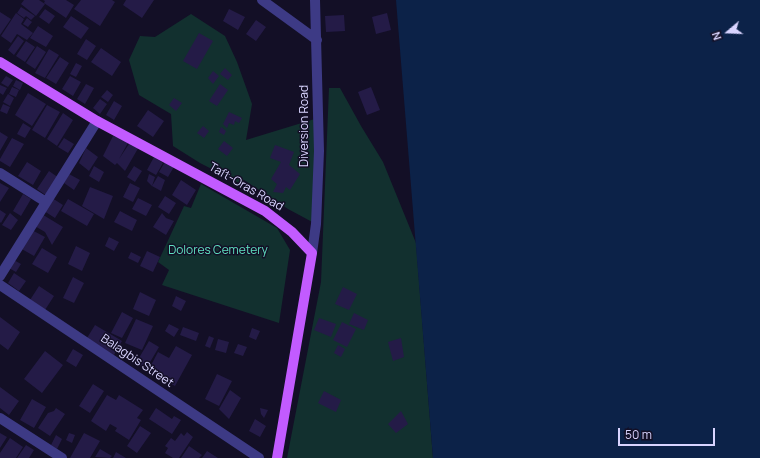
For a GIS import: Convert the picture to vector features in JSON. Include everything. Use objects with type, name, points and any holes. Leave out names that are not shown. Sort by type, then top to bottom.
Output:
[{"type":"main road","name":"Taft-Oras Road","points":[[0,62],[97,121],[264,211],[292,232],[312,253]]},
{"type":"main road","points":[[277,458],[312,253]]},
{"type":"street","points":[[262,0],[317,40]]},
{"type":"street","name":"Diversion Road","points":[[312,253],[316,224],[319,151],[315,0]]},
{"type":"street","points":[[0,276],[97,121]]},
{"type":"street","points":[[0,173],[46,202]]},
{"type":"street","name":"Balagbis Street","points":[[0,285],[259,458]]},
{"type":"street","points":[[0,418],[62,458]]},
{"type":"green space","points":[[191,14],[225,36],[237,62],[252,104],[246,140],[318,118],[316,224],[288,209],[244,180],[241,184],[200,163],[173,146],[171,114],[139,95],[129,60],[140,36],[155,37]]},
{"type":"green space","points":[[329,88],[340,88],[383,162],[416,243],[433,458],[287,458],[321,282]]},
{"type":"green space","name":"Dolores Cemetery","points":[[201,184],[277,228],[290,250],[279,323],[162,285],[169,270],[158,262],[184,206],[191,208]]},
{"type":"water","points":[[396,0],[760,0],[760,458],[433,458]]},
{"type":"building","points":[[24,0],[39,0],[45,4],[36,16],[21,4]]},
{"type":"building","points":[[43,0],[66,0],[74,5],[66,18],[44,3],[45,1]]},
{"type":"building","points":[[81,0],[112,0],[115,2],[100,26],[74,9]]},
{"type":"building","points":[[126,0],[154,0],[142,18],[123,5]]},
{"type":"building","points":[[21,7],[35,16],[31,20],[26,16],[24,18],[17,13]]},
{"type":"building","points":[[45,9],[55,16],[49,24],[39,17]]},
{"type":"building","points":[[229,9],[245,17],[238,30],[223,21]]},
{"type":"building","points":[[0,12],[11,19],[0,35]]},
{"type":"building","points":[[16,13],[24,19],[21,24],[33,33],[27,40],[17,34],[11,43],[1,36]]},
{"type":"building","points":[[387,13],[391,30],[376,34],[372,17]]},
{"type":"building","points":[[344,15],[345,31],[326,32],[325,16]]},
{"type":"building","points":[[71,16],[89,28],[81,39],[63,27]]},
{"type":"building","points":[[27,18],[32,22],[28,27],[23,24]]},
{"type":"building","points":[[256,20],[266,27],[256,41],[246,34]]},
{"type":"building","points":[[38,26],[53,36],[46,47],[30,38]]},
{"type":"building","points":[[199,33],[213,41],[197,69],[183,61]]},
{"type":"building","points":[[18,36],[24,41],[14,55],[8,50]]},
{"type":"building","points":[[86,39],[96,46],[87,60],[77,54]]},
{"type":"building","points":[[26,41],[35,47],[25,62],[16,56]]},
{"type":"building","points":[[37,46],[46,52],[35,69],[26,63]]},
{"type":"building","points":[[101,48],[121,62],[112,76],[91,62]]},
{"type":"building","points":[[49,49],[59,55],[45,78],[35,73]]},
{"type":"building","points":[[60,57],[69,63],[56,84],[46,78]]},
{"type":"building","points":[[76,63],[82,66],[76,77],[70,74]]},
{"type":"building","points":[[225,68],[232,75],[228,80],[220,74]]},
{"type":"building","points":[[213,71],[219,76],[213,84],[208,78]]},
{"type":"building","points":[[6,76],[13,80],[8,87],[1,83]]},
{"type":"building","points":[[70,76],[81,82],[73,96],[62,89]]},
{"type":"building","points":[[16,80],[23,83],[20,90],[13,86]]},
{"type":"building","points":[[86,84],[94,88],[85,104],[77,99]]},
{"type":"building","points":[[220,84],[228,90],[217,106],[209,101]]},
{"type":"building","points":[[0,85],[7,88],[3,95],[0,93]]},
{"type":"building","points":[[12,87],[19,90],[16,97],[9,94]]},
{"type":"building","points":[[371,87],[380,110],[367,115],[358,92]]},
{"type":"building","points":[[107,90],[113,95],[108,102],[101,97]]},
{"type":"building","points":[[28,93],[46,104],[32,126],[15,115]]},
{"type":"building","points":[[8,94],[14,98],[10,106],[3,102]]},
{"type":"building","points":[[174,98],[182,103],[176,111],[169,105]]},
{"type":"building","points":[[100,99],[107,104],[100,114],[93,108]]},
{"type":"building","points":[[114,101],[122,106],[114,120],[106,115]]},
{"type":"building","points":[[3,104],[10,107],[7,114],[0,111]]},
{"type":"building","points":[[47,105],[60,112],[45,138],[32,130]]},
{"type":"building","points":[[148,110],[164,121],[153,137],[137,126]]},
{"type":"building","points":[[229,112],[242,118],[239,123],[235,121],[234,125],[229,123],[227,128],[223,124]]},
{"type":"building","points":[[63,113],[73,120],[57,146],[47,139]]},
{"type":"building","points":[[23,123],[31,128],[25,138],[17,134]]},
{"type":"building","points":[[203,126],[209,131],[204,138],[197,133]]},
{"type":"building","points":[[221,127],[226,131],[224,135],[219,132]]},
{"type":"building","points":[[0,132],[8,137],[0,151]]},
{"type":"building","points":[[113,136],[129,141],[119,159],[131,141],[140,145],[125,171],[117,163],[115,165],[103,156]]},
{"type":"building","points":[[12,138],[24,144],[10,167],[0,161],[0,159]]},
{"type":"building","points":[[64,138],[74,144],[68,153],[58,147]]},
{"type":"building","points":[[224,141],[233,148],[227,156],[218,149]]},
{"type":"building","points":[[275,145],[294,152],[289,165],[300,174],[290,190],[286,187],[283,193],[273,192],[277,184],[271,179],[281,162],[270,158]]},
{"type":"building","points":[[86,148],[98,157],[89,171],[79,163]]},
{"type":"building","points":[[154,157],[163,163],[156,175],[147,170]]},
{"type":"building","points":[[166,160],[175,165],[168,177],[159,172]]},
{"type":"building","points":[[27,162],[41,171],[33,185],[18,176]]},
{"type":"building","points":[[94,166],[104,172],[99,182],[89,176]]},
{"type":"building","points":[[134,166],[142,171],[135,182],[127,177]]},
{"type":"building","points":[[49,171],[59,178],[47,196],[37,189]]},
{"type":"building","points":[[69,174],[80,180],[74,190],[64,183]]},
{"type":"building","points":[[149,174],[155,177],[152,186],[147,181]]},
{"type":"building","points":[[158,176],[165,180],[161,191],[152,186]]},
{"type":"building","points":[[181,180],[196,190],[187,205],[172,195]]},
{"type":"building","points":[[0,183],[9,188],[0,202]]},
{"type":"building","points":[[130,183],[140,188],[133,202],[123,197]]},
{"type":"building","points":[[90,187],[113,196],[104,219],[82,206]]},
{"type":"building","points":[[23,194],[31,199],[21,216],[13,211]]},
{"type":"building","points":[[165,196],[176,203],[169,214],[158,207]]},
{"type":"building","points":[[52,198],[63,205],[55,218],[44,211]]},
{"type":"building","points":[[138,198],[152,205],[146,216],[132,209]]},
{"type":"building","points":[[68,199],[94,214],[87,226],[61,211]]},
{"type":"building","points":[[0,210],[6,214],[1,223],[0,222]]},
{"type":"building","points":[[120,211],[137,220],[132,231],[114,222]]},
{"type":"building","points":[[10,213],[18,220],[11,230],[2,225]]},
{"type":"building","points":[[40,213],[63,227],[52,245],[45,232],[33,225]]},
{"type":"building","points":[[162,213],[166,218],[174,221],[166,235],[153,227]]},
{"type":"building","points":[[30,229],[45,237],[34,256],[20,248]]},
{"type":"building","points":[[109,237],[119,242],[114,251],[105,246]]},
{"type":"building","points":[[76,246],[90,253],[82,271],[68,264]]},
{"type":"building","points":[[42,248],[57,257],[48,273],[32,264]]},
{"type":"building","points":[[147,251],[160,257],[153,272],[140,266]]},
{"type":"building","points":[[131,252],[141,257],[138,263],[128,258]]},
{"type":"building","points":[[12,259],[21,264],[16,272],[7,267]]},
{"type":"building","points":[[14,273],[26,281],[19,291],[8,283]]},
{"type":"building","points":[[73,277],[84,283],[74,303],[63,298]]},
{"type":"building","points":[[39,286],[54,296],[45,310],[30,300]]},
{"type":"building","points":[[343,287],[357,294],[349,310],[335,304]]},
{"type":"building","points":[[140,292],[156,300],[149,316],[133,309]]},
{"type":"building","points":[[176,296],[186,301],[181,311],[172,306]]},
{"type":"building","points":[[122,312],[133,318],[122,338],[111,333]]},
{"type":"building","points":[[354,313],[368,320],[364,330],[349,324]]},
{"type":"building","points":[[0,317],[20,332],[8,350],[0,344]]},
{"type":"building","points":[[319,318],[336,324],[331,337],[314,330]]},
{"type":"building","points":[[136,319],[153,326],[142,350],[125,343]]},
{"type":"building","points":[[342,322],[356,329],[347,347],[333,340]]},
{"type":"building","points":[[169,324],[179,329],[174,337],[165,331]]},
{"type":"building","points":[[95,325],[122,341],[114,355],[87,338]]},
{"type":"building","points":[[183,327],[199,333],[196,341],[180,335]]},
{"type":"building","points":[[252,328],[260,331],[256,340],[249,337]]},
{"type":"building","points":[[209,336],[214,338],[210,348],[205,346]]},
{"type":"building","points":[[401,338],[404,357],[393,361],[388,342]]},
{"type":"building","points":[[218,339],[229,342],[226,353],[215,350]]},
{"type":"building","points":[[149,341],[159,347],[146,369],[136,363]]},
{"type":"building","points":[[238,344],[247,347],[243,356],[234,353]]},
{"type":"building","points":[[338,345],[345,349],[341,357],[334,353]]},
{"type":"building","points":[[176,346],[192,355],[175,386],[148,371],[158,352],[169,358]]},
{"type":"building","points":[[73,349],[83,355],[76,367],[66,361]]},
{"type":"building","points":[[45,351],[63,365],[42,393],[24,379]]},
{"type":"building","points":[[217,374],[232,381],[219,406],[205,399]]},
{"type":"building","points":[[93,384],[104,391],[90,413],[79,406]]},
{"type":"building","points":[[0,387],[19,401],[9,415],[0,408]]},
{"type":"building","points":[[230,390],[241,398],[229,419],[219,409]]},
{"type":"building","points":[[324,391],[341,400],[336,412],[318,403]]},
{"type":"building","points":[[107,395],[116,400],[119,395],[143,410],[137,418],[141,420],[129,440],[115,431],[117,428],[110,424],[106,431],[91,421]]},
{"type":"building","points":[[32,399],[46,407],[34,428],[20,420]]},
{"type":"building","points":[[56,408],[65,414],[50,436],[38,428],[48,413],[54,411]]},
{"type":"building","points":[[156,408],[172,419],[174,416],[181,420],[172,434],[149,419]]},
{"type":"building","points":[[260,408],[268,410],[264,418],[261,414]]},
{"type":"building","points":[[401,411],[408,424],[396,433],[388,424]]},
{"type":"building","points":[[255,419],[266,426],[260,437],[249,431]]},
{"type":"building","points":[[140,426],[151,433],[137,453],[127,446]]},
{"type":"building","points":[[187,432],[193,437],[179,458],[173,458],[165,453],[168,448],[165,446],[171,438],[175,441],[181,433],[184,436]]},
{"type":"building","points":[[0,433],[7,437],[0,448]]},
{"type":"building","points":[[69,433],[75,435],[72,443],[66,440]]},
{"type":"building","points":[[84,433],[100,441],[90,458],[70,458]]},
{"type":"building","points":[[56,435],[62,439],[57,449],[51,445]]},
{"type":"building","points":[[10,438],[23,447],[16,458],[0,458],[0,453]]},
{"type":"building","points":[[26,445],[34,450],[29,458],[17,458]]},
{"type":"building","points":[[189,446],[202,455],[199,458],[181,458]]},
{"type":"building","points":[[100,449],[112,456],[110,458],[95,457]]},
{"type":"building","points":[[207,451],[218,458],[202,458]]},
{"type":"building","points":[[116,452],[126,458],[113,458]]}]
